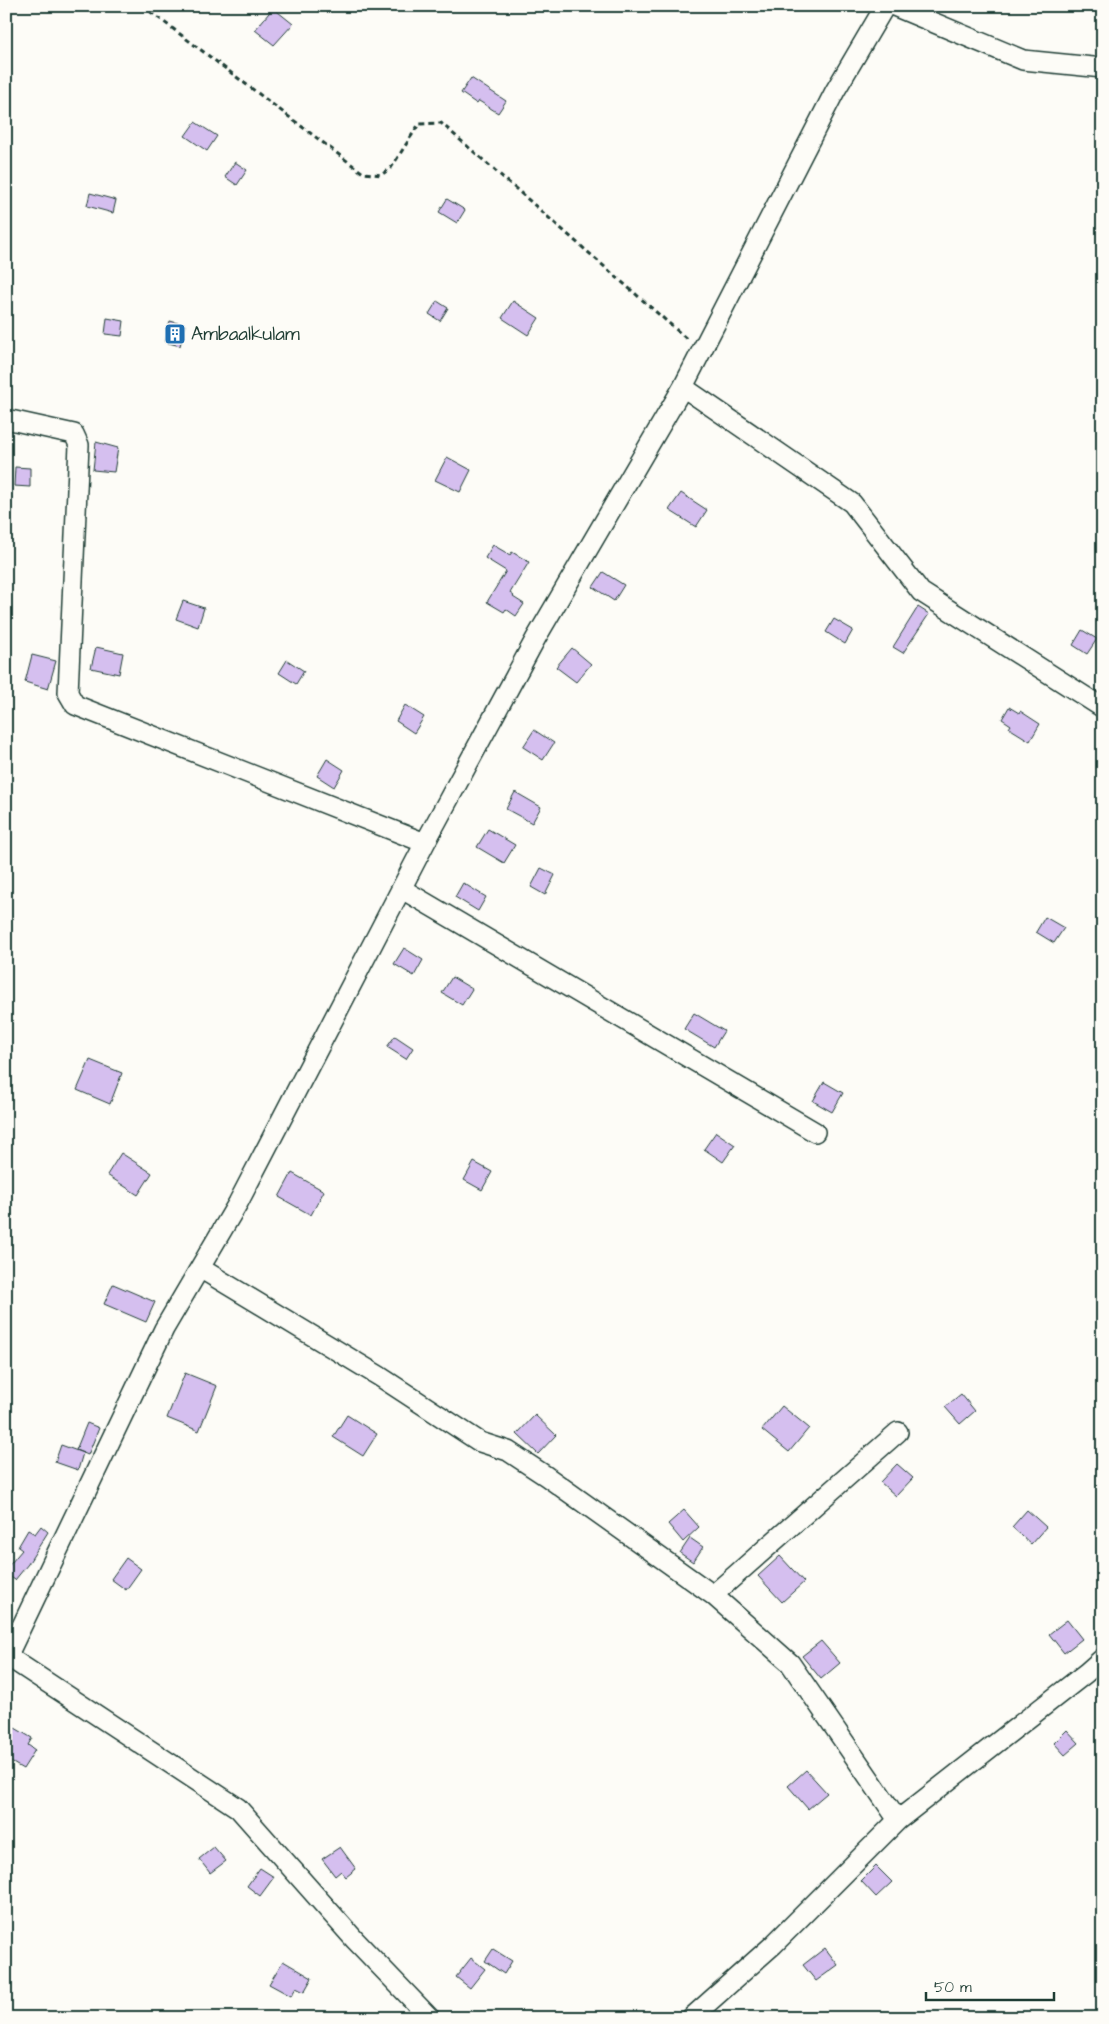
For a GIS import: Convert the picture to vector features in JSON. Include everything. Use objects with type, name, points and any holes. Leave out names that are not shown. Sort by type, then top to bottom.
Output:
[{"type":"street","points":[[430,2018],[355,1940],[238,1808],[7,1658],[164,1329],[238,1203],[425,844],[536,638],[683,387],[836,91],[886,6]]},
{"type":"street","points":[[894,6],[1023,60],[1103,68]]},
{"type":"street","points":[[683,387],[852,503],[921,592],[1103,708]]},
{"type":"street","points":[[6,419],[74,434],[79,445],[68,694],[75,705],[425,844]]},
{"type":"street","points":[[402,888],[816,1132]]},
{"type":"street","points":[[200,1268],[379,1376],[480,1442],[508,1452],[546,1476],[713,1595],[790,1663],[898,1820]]},
{"type":"street","points":[[713,1595],[898,1432]]},
{"type":"street","points":[[691,2018],[773,1946],[898,1820],[1103,1658]]},
{"type":"path","points":[[144,6],[363,173],[381,175],[391,168],[418,124],[441,123],[701,352]]},
{"type":"building","points":[[273,8],[293,24],[274,45],[255,30]]},
{"type":"building","points":[[471,78],[506,101],[498,113],[479,101],[477,104],[461,93]]},
{"type":"building","points":[[195,122],[217,136],[207,151],[185,136]]},
{"type":"building","points":[[235,162],[247,170],[237,185],[225,177]]},
{"type":"building","points":[[90,193],[116,200],[113,213],[87,206]]},
{"type":"building","points":[[447,199],[465,210],[457,223],[439,212]]},
{"type":"building","points":[[437,301],[448,308],[440,321],[429,314]]},
{"type":"building","points":[[513,301],[539,318],[528,335],[502,318]]},
{"type":"building","points":[[107,318],[124,321],[122,336],[105,334]]},
{"type":"building","name":"Ambaalkulam","points":[[170,321],[185,325],[180,346],[165,342]]},
{"type":"building","points":[[96,442],[118,448],[114,472],[93,470]]},
{"type":"building","points":[[447,457],[471,470],[460,492],[435,480]]},
{"type":"building","points":[[15,467],[30,468],[30,487],[14,486]]},
{"type":"building","points":[[681,493],[707,510],[696,527],[669,510]]},
{"type":"building","points":[[493,545],[510,555],[512,552],[529,562],[510,593],[524,604],[516,616],[506,609],[504,612],[487,602],[506,571],[485,558]]},
{"type":"building","points":[[603,572],[624,585],[614,601],[593,587]]},
{"type":"building","points":[[183,601],[204,608],[198,627],[176,619]]},
{"type":"building","points":[[918,607],[929,614],[903,653],[893,647]]},
{"type":"building","points":[[834,619],[853,630],[845,644],[826,632]]},
{"type":"building","points":[[1082,630],[1097,639],[1087,654],[1073,645]]},
{"type":"building","points":[[96,647],[123,653],[119,674],[91,668]]},
{"type":"building","points":[[572,648],[591,664],[576,682],[556,667]]},
{"type":"building","points":[[32,655],[56,661],[48,689],[25,682]]},
{"type":"building","points":[[287,660],[304,671],[296,684],[279,673]]},
{"type":"building","points":[[405,705],[424,717],[414,733],[396,721]]},
{"type":"building","points":[[1009,707],[1019,713],[1020,711],[1040,724],[1030,741],[1009,728],[1011,725],[1002,719]]},
{"type":"building","points":[[534,730],[554,743],[543,760],[523,747]]},
{"type":"building","points":[[327,759],[344,770],[334,787],[317,776]]},
{"type":"building","points":[[515,792],[541,807],[532,823],[506,809]]},
{"type":"building","points":[[488,829],[515,845],[504,863],[477,847]]},
{"type":"building","points":[[541,868],[555,875],[545,895],[531,887]]},
{"type":"building","points":[[463,883],[486,897],[478,911],[455,897]]},
{"type":"building","points":[[1045,917],[1064,928],[1054,943],[1036,932]]},
{"type":"building","points":[[404,948],[423,960],[414,976],[394,964]]},
{"type":"building","points":[[452,977],[472,989],[462,1005],[442,993]]},
{"type":"building","points":[[694,1013],[724,1031],[714,1047],[684,1029]]},
{"type":"building","points":[[395,1036],[413,1048],[406,1059],[387,1047]]},
{"type":"building","points":[[90,1060],[122,1073],[110,1104],[77,1090]]},
{"type":"building","points":[[824,1082],[843,1093],[832,1112],[813,1101]]},
{"type":"building","points":[[716,1132],[735,1145],[723,1162],[704,1149]]},
{"type":"building","points":[[121,1153],[152,1173],[138,1195],[107,1175]]},
{"type":"building","points":[[474,1162],[492,1172],[482,1190],[464,1180]]},
{"type":"building","points":[[292,1173],[324,1191],[311,1215],[279,1197]]},
{"type":"building","points":[[113,1284],[155,1302],[146,1322],[104,1304]]},
{"type":"building","points":[[185,1373],[217,1386],[199,1431],[167,1418]]},
{"type":"building","points":[[961,1394],[975,1411],[960,1424],[945,1407]]},
{"type":"building","points":[[782,1406],[809,1428],[789,1452],[762,1430]]},
{"type":"building","points":[[347,1415],[377,1434],[363,1456],[333,1437]]},
{"type":"building","points":[[535,1415],[556,1435],[538,1454],[517,1434]]},
{"type":"building","points":[[87,1423],[99,1428],[88,1455],[76,1450]]},
{"type":"building","points":[[61,1445],[83,1453],[78,1470],[55,1462]]},
{"type":"building","points":[[897,1464],[913,1478],[896,1496],[880,1482]]},
{"type":"building","points":[[684,1510],[699,1527],[683,1542],[668,1524]]},
{"type":"building","points":[[1027,1510],[1046,1527],[1031,1544],[1012,1527]]},
{"type":"building","points":[[41,1526],[48,1532],[28,1564],[15,1580],[6,1574],[6,1569],[22,1550],[18,1547],[28,1530],[35,1534]]},
{"type":"building","points":[[690,1538],[703,1547],[693,1562],[680,1553]]},
{"type":"building","points":[[780,1556],[804,1582],[782,1602],[758,1576]]},
{"type":"building","points":[[126,1558],[141,1569],[126,1590],[111,1579]]},
{"type":"building","points":[[1067,1620],[1082,1639],[1064,1653],[1049,1634]]},
{"type":"building","points":[[821,1641],[840,1663],[821,1679],[802,1656]]},
{"type":"building","points":[[15,1728],[32,1738],[28,1745],[35,1750],[23,1769],[6,1759],[6,1741]]},
{"type":"building","points":[[1067,1730],[1079,1743],[1065,1755],[1054,1743]]},
{"type":"building","points":[[806,1770],[827,1793],[808,1809],[788,1786]]},
{"type":"building","points":[[214,1847],[226,1861],[210,1873],[199,1859]]},
{"type":"building","points":[[340,1847],[356,1869],[346,1877],[341,1871],[335,1876],[322,1859]]},
{"type":"building","points":[[876,1866],[892,1882],[876,1897],[861,1881]]},
{"type":"building","points":[[260,1868],[274,1877],[260,1896],[247,1886]]},
{"type":"building","points":[[825,1948],[838,1965],[816,1981],[803,1965]]},
{"type":"building","points":[[493,1949],[512,1961],[504,1974],[485,1961]]},
{"type":"building","points":[[471,1958],[485,1969],[470,1988],[456,1977]]},
{"type":"building","points":[[283,1961],[312,1978],[304,1992],[296,1988],[291,1996],[269,1984]]},
{"type":"place","name":"Ambaalkulam","points":[[175,334]]}]
